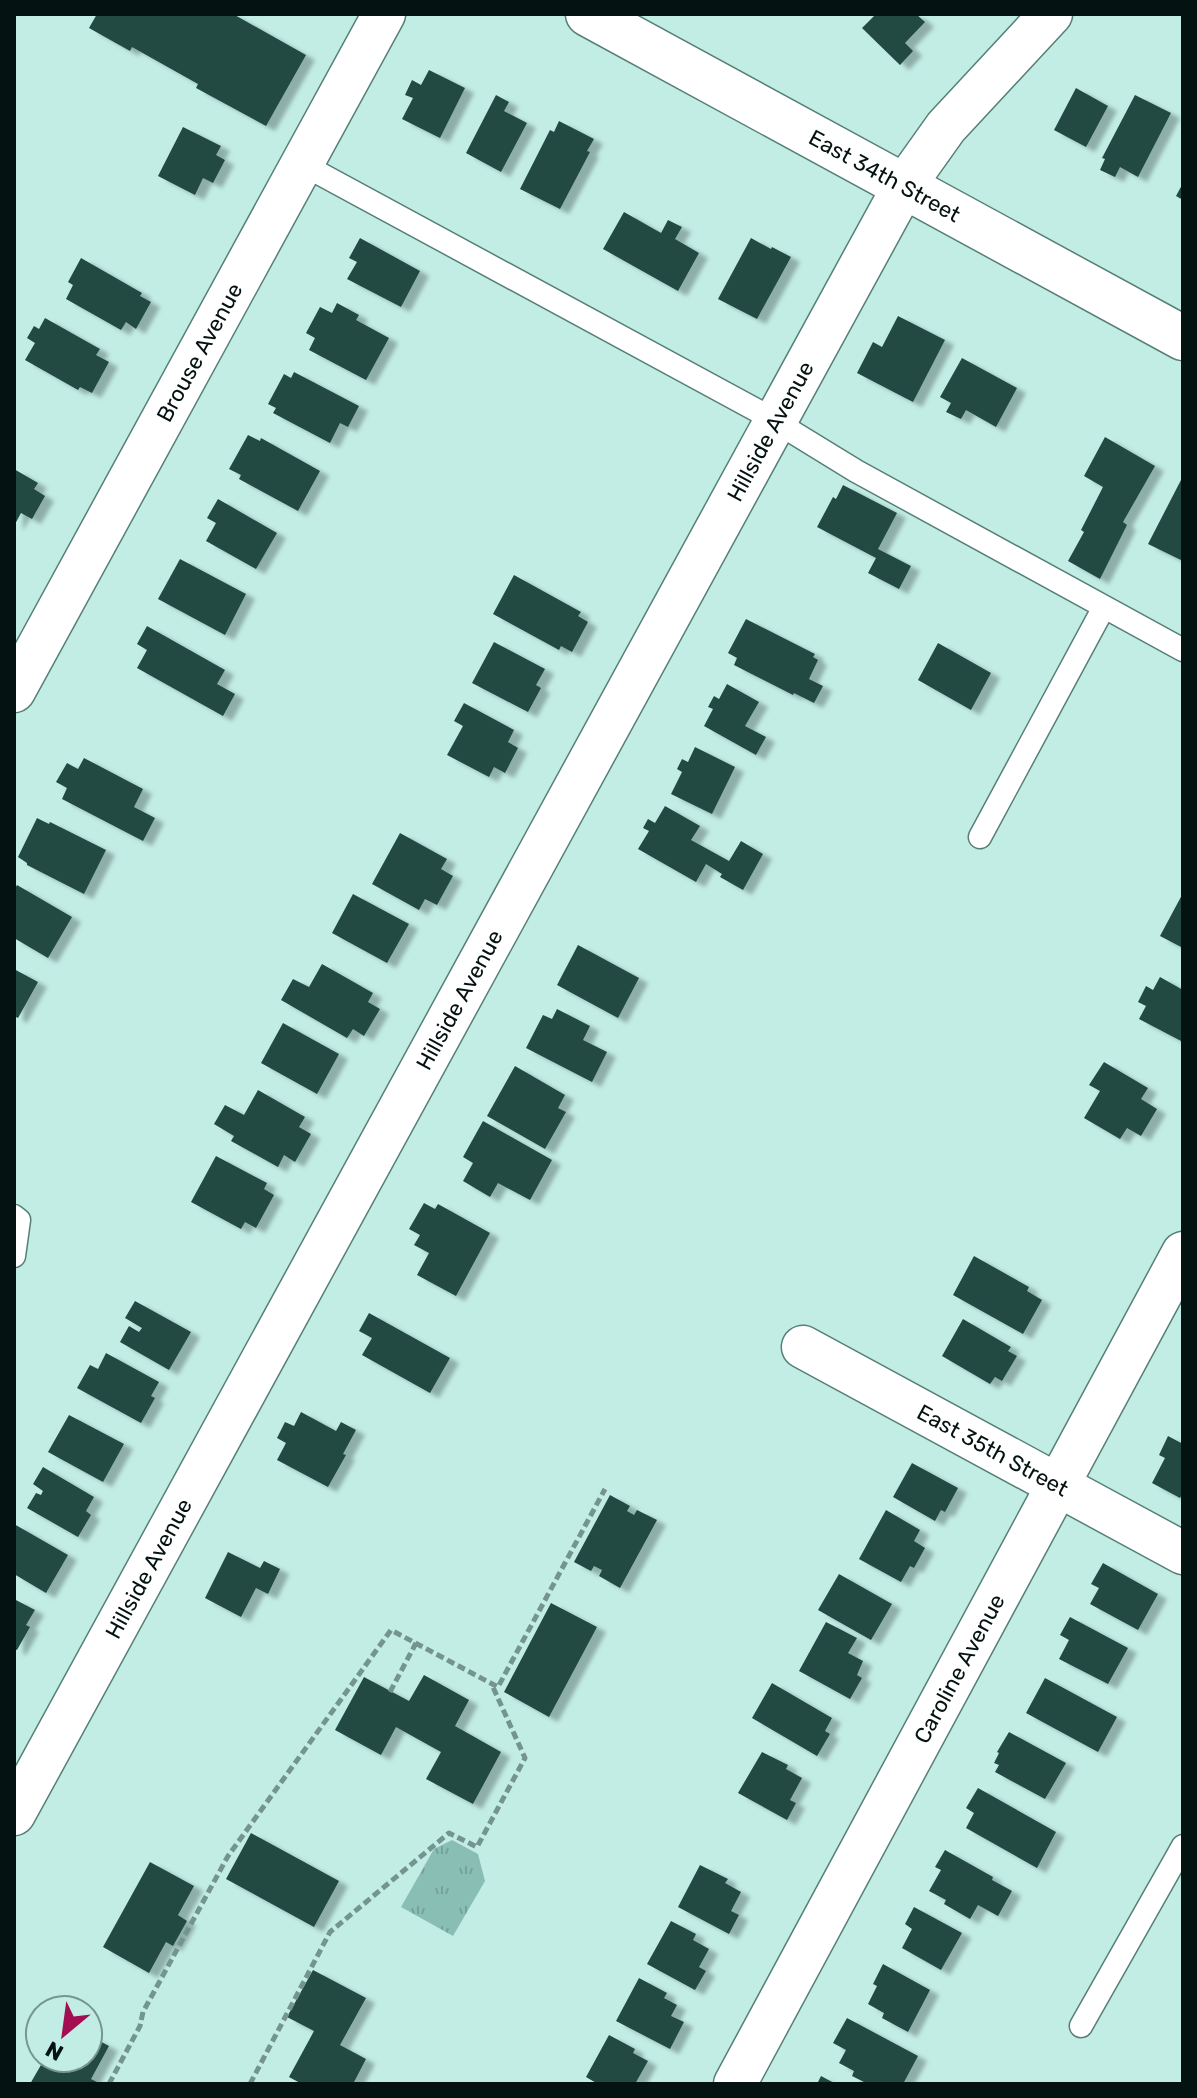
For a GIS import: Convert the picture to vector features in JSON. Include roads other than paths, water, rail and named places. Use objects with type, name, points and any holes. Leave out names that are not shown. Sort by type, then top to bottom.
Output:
[{"type":"main road","name":"East 34th Street","points":[[588,14],[1183,338]]},
{"type":"street","name":"Brouse Avenue","points":[[14,691],[384,14]]},
{"type":"street","name":"Hillside Avenue","points":[[14,1814],[904,186],[946,127],[1051,14]]},
{"type":"street","name":"Caroline Avenue","points":[[735,2084],[1183,1253]]},
{"type":"street","name":"East 35th Street","points":[[803,1347],[1183,1553]]},
{"type":"lane","points":[[302,164],[777,421],[856,471],[1183,650]]},
{"type":"lane","points":[[980,837],[1104,607]]},
{"type":"lane","points":[[14,1216],[19,1220],[14,1256]]},
{"type":"lane","points":[[1081,2026],[1183,1846]]}]
